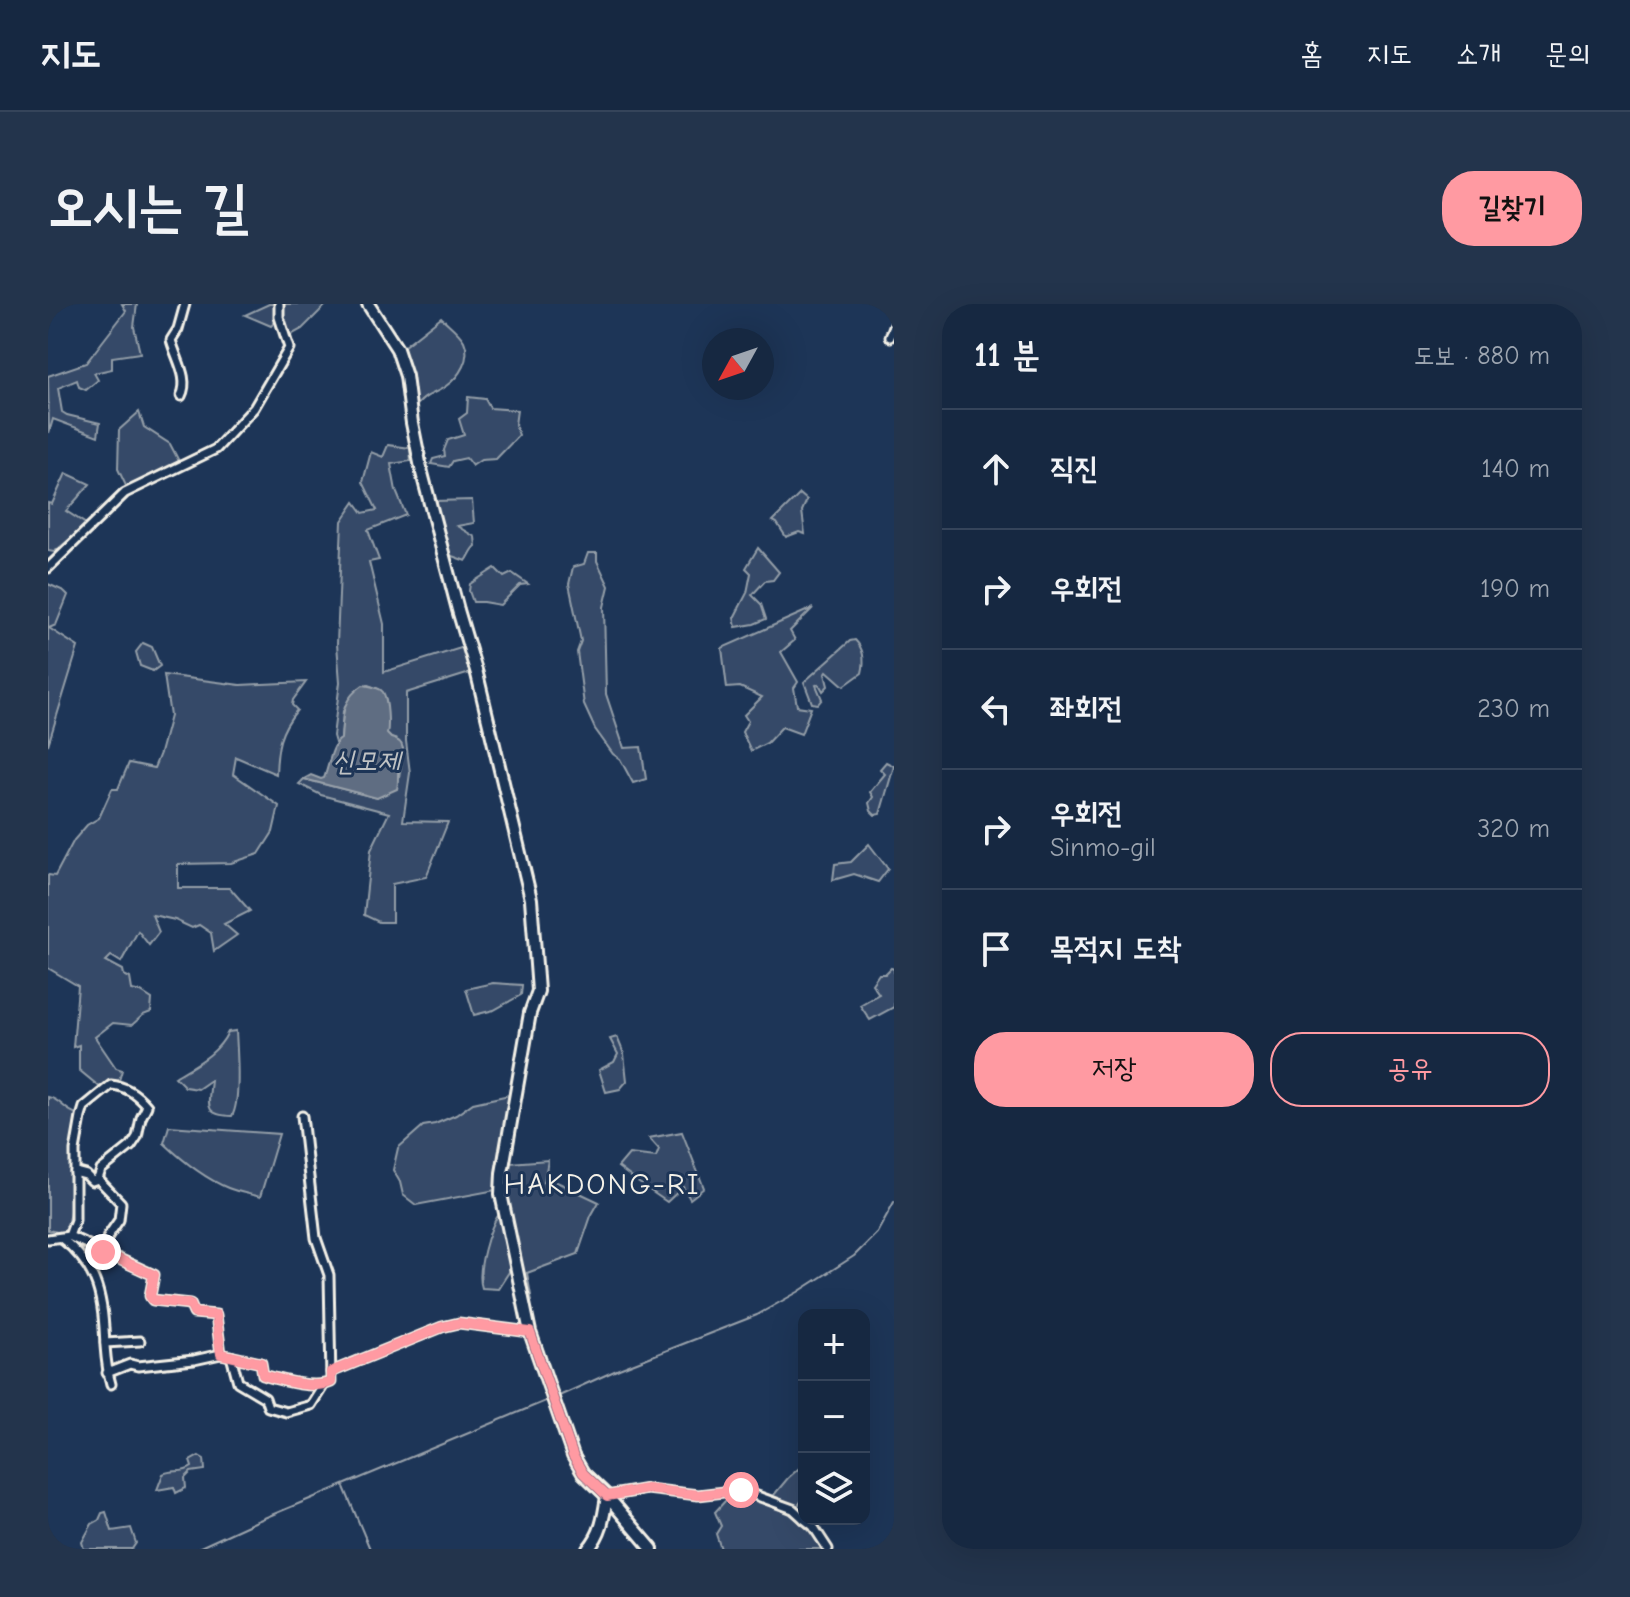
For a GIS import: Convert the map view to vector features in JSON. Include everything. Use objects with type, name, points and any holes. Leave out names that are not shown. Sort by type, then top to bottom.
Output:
[{"type":"street","points":[[181,396],[185,379],[171,340],[178,329],[185,304]]},
{"type":"street","points":[[48,568],[125,493],[216,449],[254,408],[289,348],[279,317],[279,304]]},
{"type":"street","points":[[368,304],[397,349],[406,376],[422,473],[477,674],[531,899],[538,991],[530,1013],[501,1194],[530,1332],[573,1456],[583,1473],[652,1549]]},
{"type":"street","points":[[890,337],[894,326]]},
{"type":"street","points":[[65,1237],[75,1220],[75,1151],[84,1107],[111,1085],[121,1086],[132,1091],[147,1106],[131,1146],[101,1170],[98,1179]]},
{"type":"street","points":[[231,1356],[238,1382],[265,1398],[268,1407],[286,1412],[311,1405],[327,1384],[331,1372],[329,1275],[316,1238],[302,1116]]},
{"type":"street","points":[[75,1172],[86,1175],[92,1181],[98,1179]]},
{"type":"street","points":[[98,1179],[121,1203],[119,1220],[108,1236],[103,1252]]},
{"type":"street","points":[[65,1237],[84,1259],[102,1296],[107,1373],[111,1384]]},
{"type":"street","points":[[48,1239],[65,1237],[154,1275],[150,1296],[153,1300],[190,1304],[194,1313],[216,1315],[221,1354]]},
{"type":"street","points":[[331,1372],[459,1323],[530,1332]]},
{"type":"street","points":[[105,1343],[140,1341]]},
{"type":"street","points":[[107,1373],[130,1364],[138,1366],[194,1360],[221,1354],[261,1363],[263,1375],[286,1381],[327,1384]]},
{"type":"street","points":[[607,1496],[647,1489],[698,1495],[741,1490],[798,1514]]},
{"type":"street","points":[[588,1549],[603,1524],[607,1496]]},
{"type":"street","points":[[812,1525],[828,1549]]},
{"type":"shaded area","points":[[122,304],[137,304],[134,327],[140,353],[112,357],[112,369],[94,373],[98,380],[86,390],[79,387],[77,380],[58,388],[62,412],[100,423],[98,436],[53,419],[49,433],[48,376],[86,363],[126,311]]},
{"type":"shaded area","points":[[269,304],[327,304],[302,329],[282,340],[276,321],[271,326],[245,315]]},
{"type":"shaded area","points":[[441,317],[464,341],[465,360],[451,382],[426,397],[414,409],[403,347]]},
{"type":"shaded area","points":[[468,397],[485,399],[490,408],[517,410],[515,425],[519,435],[496,459],[481,460],[472,466],[466,458],[453,461],[449,467],[431,464],[433,459],[445,456],[448,440],[464,435],[459,419],[467,413]]},
{"type":"shaded area","points":[[139,412],[144,427],[170,444],[180,463],[127,488],[118,469],[119,430]]},
{"type":"shaded area","points":[[388,445],[410,448],[411,461],[391,464],[396,491],[406,515],[368,530],[379,560],[369,562],[384,624],[384,672],[464,647],[470,673],[406,693],[410,773],[403,821],[448,822],[426,877],[392,884],[392,922],[379,922],[364,915],[371,850],[389,813],[321,795],[299,784],[304,779],[377,798],[399,781],[403,750],[398,741],[387,734],[383,693],[379,689],[368,685],[343,711],[341,739],[335,743],[333,736],[340,682],[337,644],[342,521],[355,502],[363,513],[377,510],[363,482],[371,452],[383,457]]},
{"type":"shaded area","points":[[66,473],[90,484],[66,511],[86,524],[54,552],[48,551],[48,503],[52,504]]},
{"type":"shaded area","points":[[800,494],[807,500],[802,511],[805,534],[799,532],[786,537],[773,521]]},
{"type":"shaded area","points":[[472,500],[474,523],[457,526],[475,537],[476,546],[466,561],[449,555],[434,501]]},
{"type":"shaded area","points":[[758,548],[779,572],[752,595],[761,604],[766,619],[736,627],[734,618],[747,593],[751,573],[746,568]]},
{"type":"shaded area","points":[[588,553],[597,553],[597,561],[609,586],[604,607],[606,694],[624,748],[641,747],[646,779],[633,783],[620,759],[595,729],[584,705],[577,652],[581,641],[569,584],[573,567],[584,564]]},
{"type":"shaded area","points":[[495,568],[504,577],[512,573],[528,584],[520,585],[500,605],[473,602],[470,584]]},
{"type":"shaded area","points":[[48,584],[68,595],[56,625],[49,628],[78,647],[48,745]]},
{"type":"shaded area","points":[[813,608],[790,631],[795,640],[781,652],[798,682],[794,688],[797,706],[811,708],[801,734],[782,727],[767,743],[751,751],[742,732],[748,721],[744,715],[762,697],[740,687],[727,688],[722,648]]},
{"type":"shaded area","points":[[855,640],[863,655],[862,673],[844,686],[827,671],[828,686],[823,691],[819,684],[816,685],[822,699],[818,704],[812,703],[804,682],[850,641]]},
{"type":"shaded area","points":[[143,643],[152,647],[160,666],[153,671],[140,666],[136,652]]},
{"type":"shaded area","points":[[164,675],[240,685],[306,682],[293,700],[292,705],[297,710],[280,740],[276,774],[236,757],[233,774],[279,806],[273,832],[259,854],[231,863],[178,864],[178,888],[230,888],[250,911],[224,924],[237,935],[214,951],[211,933],[199,925],[192,928],[152,915],[159,932],[149,945],[138,931],[121,962],[111,956],[106,961],[123,970],[124,975],[130,978],[132,990],[152,999],[151,1012],[132,1025],[113,1023],[95,1037],[116,1068],[122,1070],[118,1084],[101,1088],[79,1070],[79,1045],[73,1047],[78,986],[48,968],[48,875],[55,876],[74,840],[87,825],[99,818],[112,789],[118,789],[129,763],[154,768],[170,716]]},
{"type":"shaded area","points":[[886,762],[894,766],[880,814],[875,815],[869,803],[873,797],[870,792],[885,774],[880,769]]},
{"type":"shaded area","points":[[869,844],[888,869],[878,882],[854,874],[833,880],[835,864],[851,862]]},
{"type":"shaded area","points":[[894,969],[894,1007],[870,1020],[860,1005],[879,994],[872,984],[879,974],[885,974]]},
{"type":"shaded area","points":[[493,983],[522,985],[521,995],[494,1010],[474,1015],[466,989]]},
{"type":"shaded area","points":[[236,1031],[237,1099],[232,1116],[222,1115],[210,1107],[211,1080],[198,1089],[185,1087],[175,1077],[212,1053],[228,1032]]},
{"type":"shaded area","points":[[617,1037],[624,1054],[627,1081],[620,1089],[606,1092],[599,1070],[614,1062],[618,1054],[610,1039]]},
{"type":"shaded area","points":[[509,1095],[496,1190],[416,1205],[403,1195],[393,1170],[398,1148],[423,1126],[456,1115],[473,1103]]},
{"type":"shaded area","points":[[48,1097],[78,1114],[69,1218],[65,1231],[57,1232],[48,1230]]},
{"type":"shaded area","points":[[169,1126],[279,1134],[260,1197],[219,1184],[186,1163],[164,1143]]},
{"type":"shaded area","points":[[682,1132],[704,1188],[690,1199],[683,1187],[667,1202],[618,1167],[629,1154],[656,1157],[659,1149],[649,1138]]},
{"type":"shaded area","points":[[548,1160],[544,1183],[557,1182],[599,1202],[578,1254],[527,1273],[532,1301],[528,1304],[509,1214],[510,1163]]},
{"type":"shaded area","points":[[499,1214],[509,1272],[498,1289],[482,1288],[484,1250]]},
{"type":"shaded area","points":[[199,1456],[204,1459],[205,1470],[191,1472],[185,1478],[186,1488],[176,1493],[174,1487],[157,1490],[163,1474],[189,1469],[192,1467],[190,1461]]},
{"type":"shaded area","points":[[798,1469],[798,1505],[795,1509],[773,1496]]},
{"type":"shaded area","points":[[729,1495],[759,1500],[783,1510],[798,1521],[798,1525],[804,1526],[824,1549],[721,1549],[716,1534],[721,1526],[715,1512]]},
{"type":"shaded area","points":[[106,1512],[112,1531],[131,1528],[136,1543],[132,1549],[84,1549],[82,1542],[92,1524]]},
{"type":"water","name":"신모제","points":[[363,685],[383,692],[388,713],[387,734],[400,742],[403,749],[397,789],[377,798],[304,779],[311,775],[324,778],[333,751],[341,739],[347,702]]},
{"type":"waterway","points":[[559,1396],[757,1315],[798,1292],[854,1256],[877,1233],[894,1202]]},
{"type":"waterway","points":[[196,1549],[548,1400]]},
{"type":"waterway","points":[[344,1487],[370,1549]]},
{"type":"district","name":"HAKDONG-RI","points":[[602,1184]]},
{"type":"route","points":[[103,1252],[154,1275],[150,1296],[153,1300],[190,1304],[194,1313],[216,1315],[221,1354],[261,1363],[263,1375],[286,1381],[323,1386],[331,1382],[331,1372],[459,1323],[530,1332],[573,1456],[583,1473],[607,1496],[647,1489],[698,1495],[741,1490]]}]
